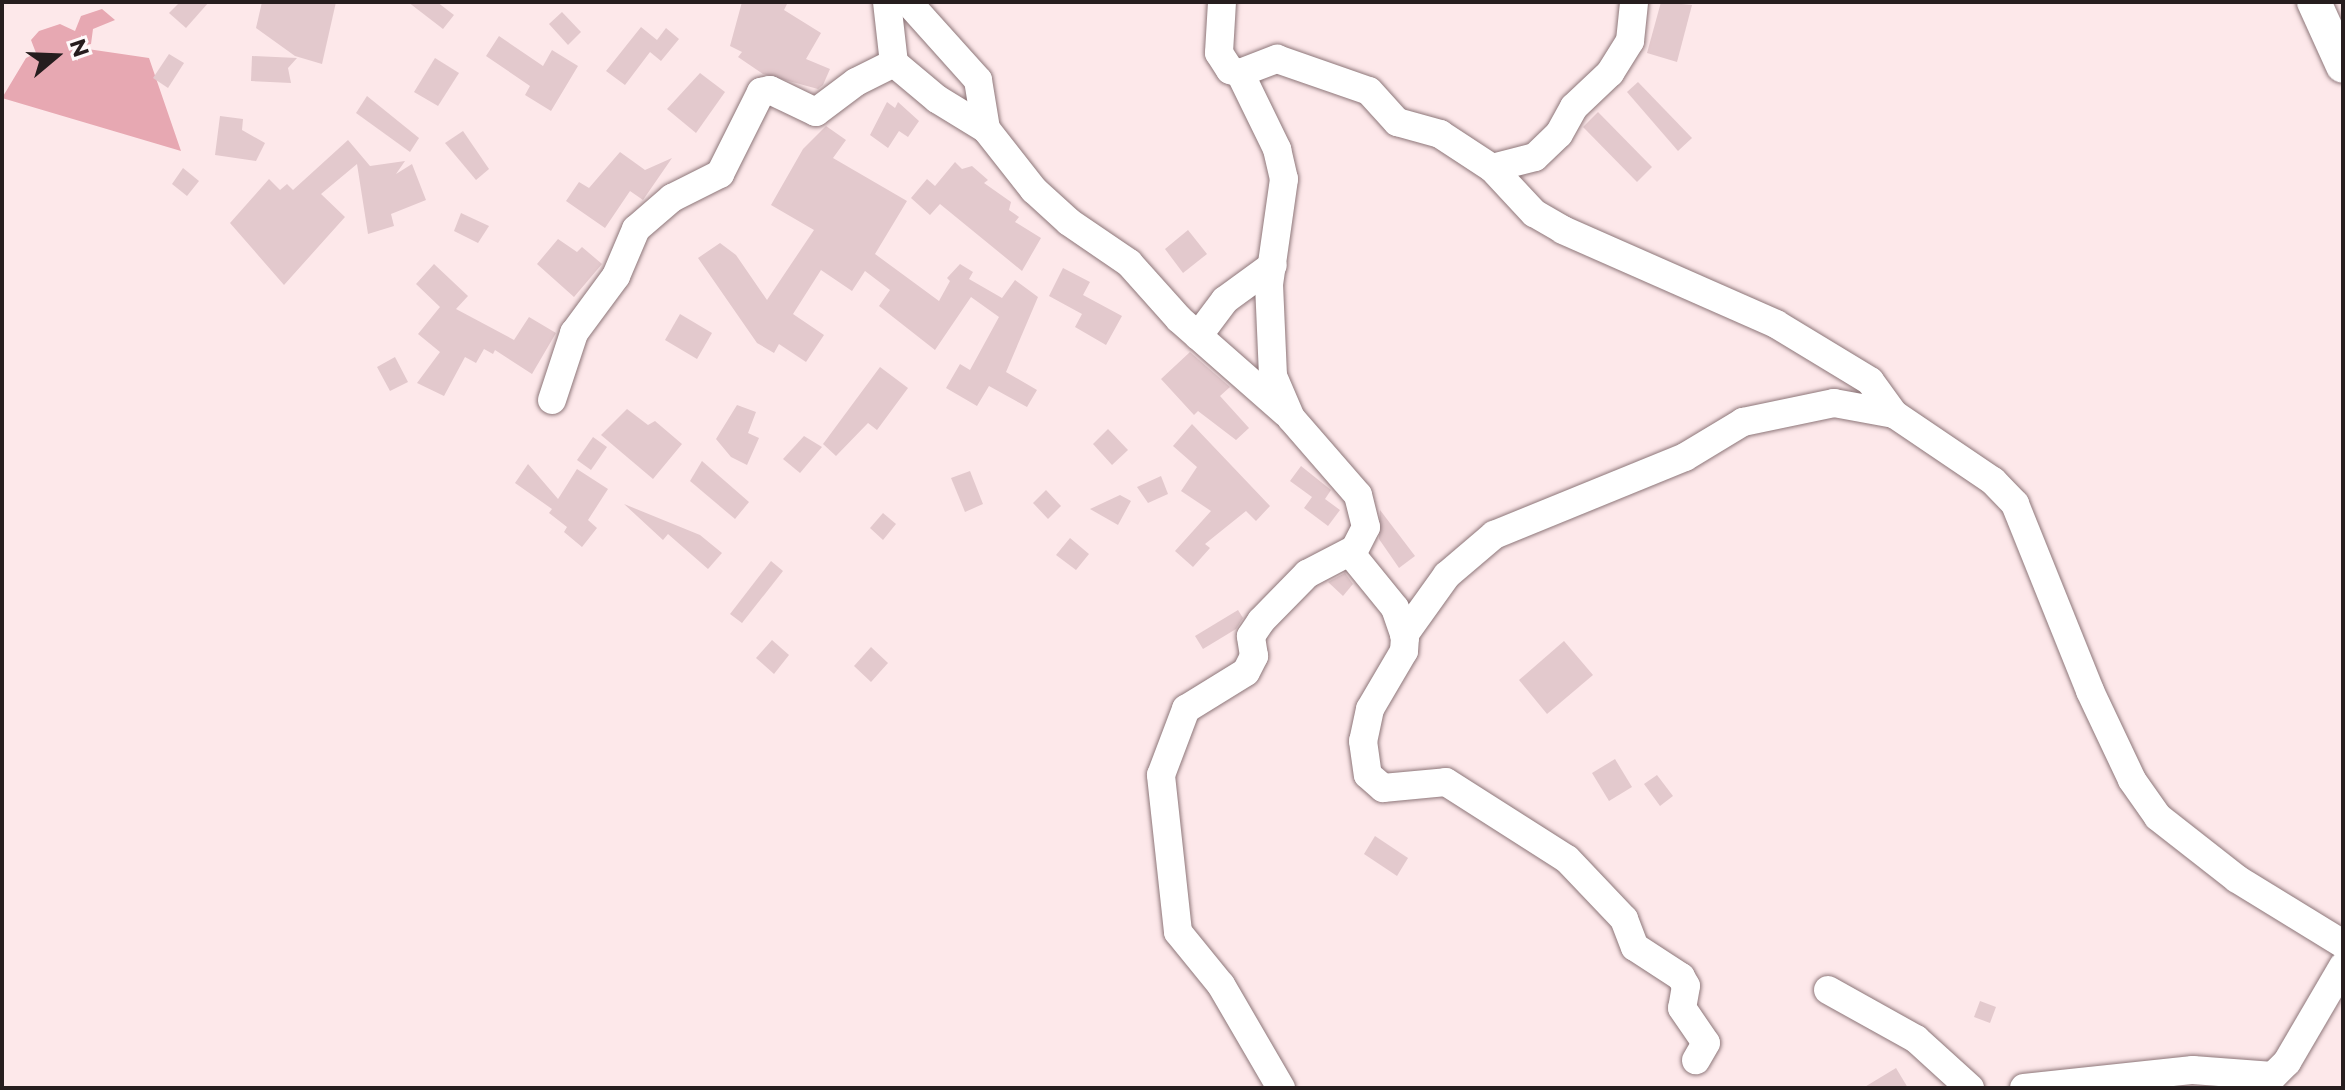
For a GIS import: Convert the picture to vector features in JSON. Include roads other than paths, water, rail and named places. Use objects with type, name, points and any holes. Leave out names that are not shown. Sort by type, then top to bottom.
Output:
[{"type":"main road","points":[[2314,2],[2343,66]]},
{"type":"street","points":[[887,2],[894,63],[937,99],[986,129],[1034,190],[1069,222],[1129,263],[1198,336],[1291,418],[1358,495],[1366,527],[1351,551],[1307,574],[1261,621],[1251,636],[1254,656],[1246,672],[1186,709],[1161,775],[1178,932],[1221,985],[1281,1088]]},
{"type":"street","points":[[908,2],[978,80],[986,129]]},
{"type":"street","points":[[1222,2],[1219,53],[1230,70],[1240,73],[1277,59],[1342,77],[1369,91],[1397,122],[1440,134],[1492,168],[1534,213],[1776,324],[1870,381],[1894,414],[1993,481],[2015,504],[2090,691],[2132,780],[2158,817],[2237,879],[2340,940]]},
{"type":"street","points":[[1492,168],[1535,157],[1559,134],[1574,107],[1610,73],[1630,41],[1634,2]]},
{"type":"street","points":[[552,400],[574,333],[616,276],[636,229],[672,198],[720,174],[761,92],[770,90],[816,112],[856,82],[894,63]]},
{"type":"street","points":[[1240,73],[1277,149],[1284,179],[1273,265],[1270,352],[1273,376],[1291,418]]},
{"type":"street","points":[[1198,336],[1225,300],[1273,265]]},
{"type":"street","points":[[1404,635],[1447,575],[1494,535],[1685,457],[1743,422],[1825,403],[1894,414]]},
{"type":"street","points":[[1351,551],[1395,608],[1404,635],[1404,651],[1370,709],[1363,741],[1373,783],[1407,788],[1446,782],[1567,859],[1624,919],[1635,947],[1684,982],[1682,1008],[1706,1043],[1696,1060]]},
{"type":"street","points":[[2024,1088],[2193,1070],[2265,1083],[2287,1062],[2343,966]]},
{"type":"street","points":[[1828,990],[1916,1039],[1970,1088]]}]
